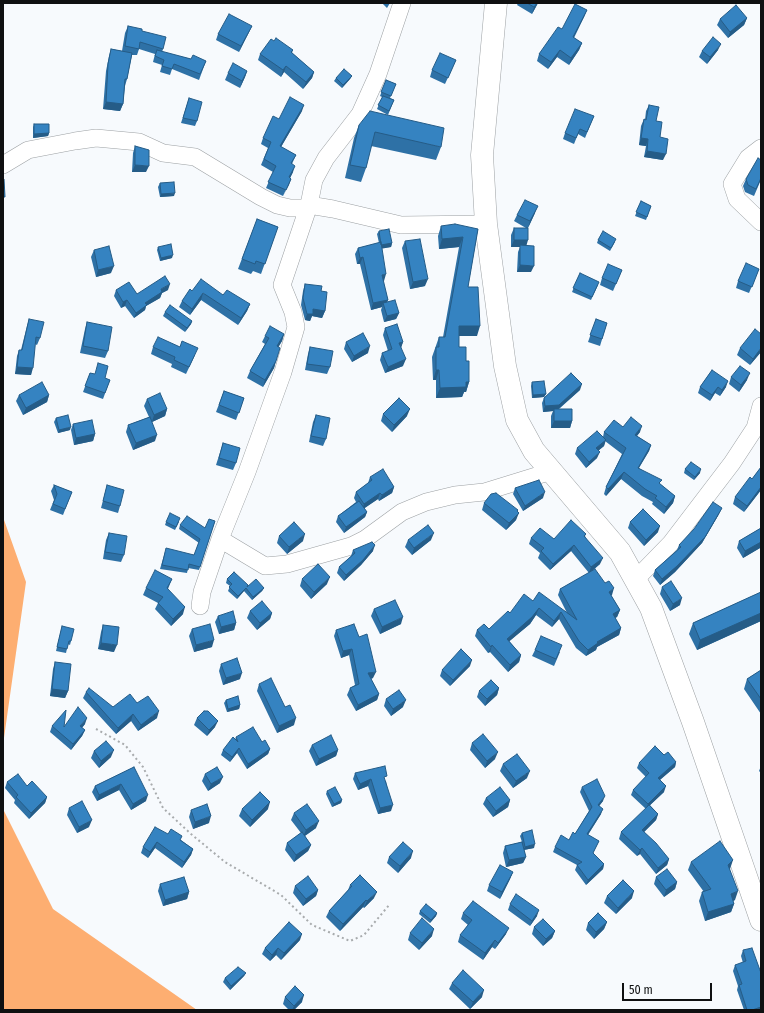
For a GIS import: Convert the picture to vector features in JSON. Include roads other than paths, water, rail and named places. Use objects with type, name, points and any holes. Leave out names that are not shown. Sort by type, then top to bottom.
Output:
[{"type":"main road","points":[[496,3],[482,155],[486,224],[505,366],[517,420],[534,451],[620,552],[651,608],[693,722],[761,920]]},
{"type":"street","points":[[200,606],[202,592],[220,539],[247,472],[283,372],[296,327],[293,312],[282,285],[309,205],[314,180],[326,158],[360,114],[378,74],[402,3]]},
{"type":"street","points":[[3,165],[28,150],[75,141],[96,138],[139,142],[163,153],[196,157],[277,205],[290,208],[303,208],[309,205],[401,225],[486,224]]},
{"type":"street","points":[[761,148],[748,158],[732,184],[737,200],[761,222]]},
{"type":"street","points":[[636,579],[671,543],[732,463],[755,428],[761,406]]},
{"type":"street","points":[[220,539],[265,566],[287,564],[351,546],[365,539],[402,512],[426,502],[455,495],[484,492],[552,471]]}]
